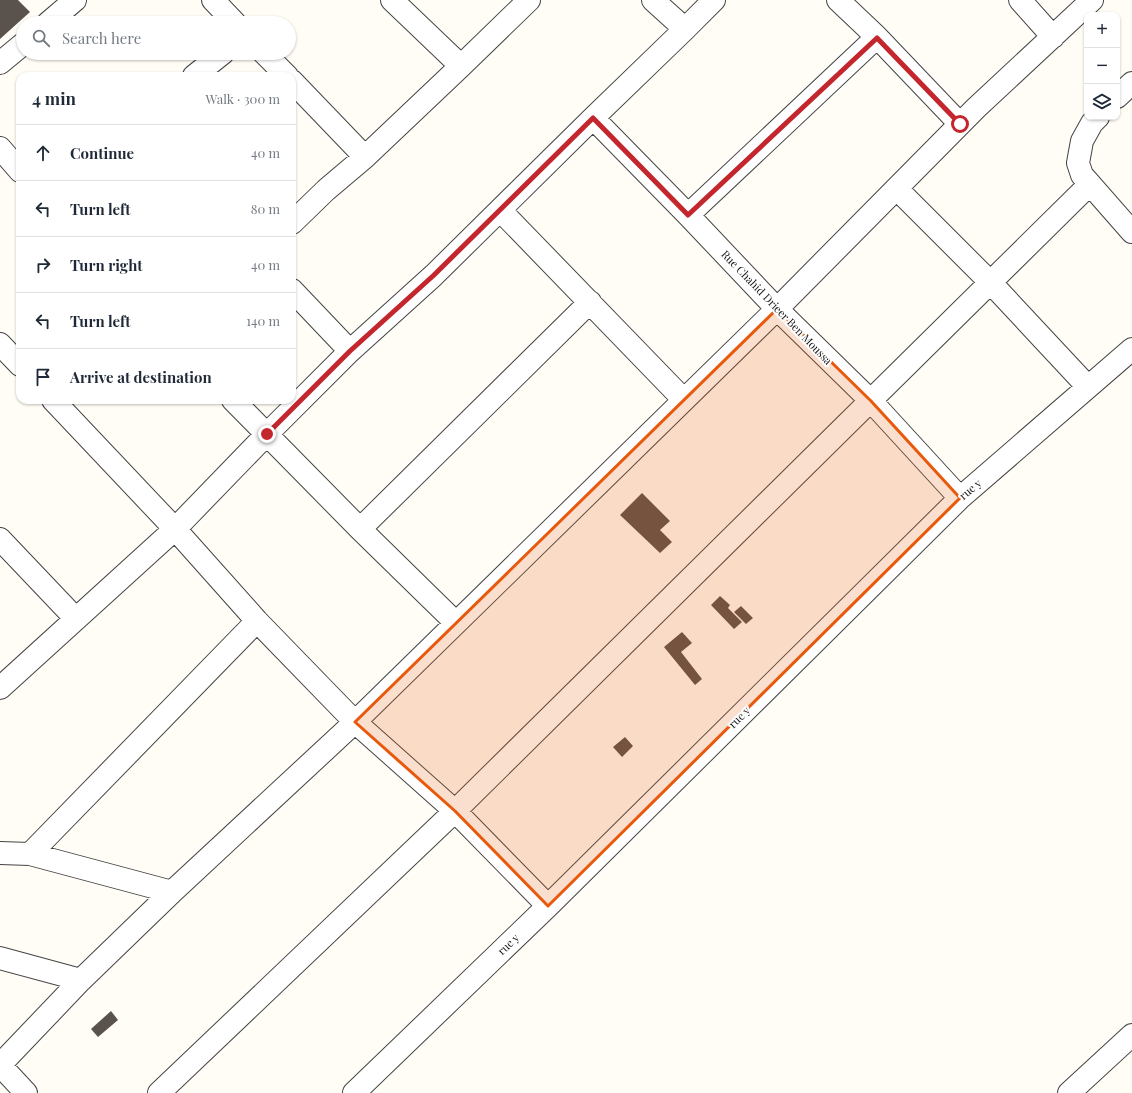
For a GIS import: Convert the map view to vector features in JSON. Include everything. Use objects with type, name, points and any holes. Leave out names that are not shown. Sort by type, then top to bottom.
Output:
[{"type":"street","points":[[56,16],[75,0]]},
{"type":"street","points":[[213,0],[228,16]]},
{"type":"street","points":[[392,0],[461,66]]},
{"type":"street","points":[[296,219],[326,190],[366,157],[529,0]]},
{"type":"street","points":[[653,0],[685,29]]},
{"type":"street","points":[[0,688],[175,529],[350,351],[434,275],[714,0]]},
{"type":"street","points":[[838,0],[960,124]]},
{"type":"street","points":[[1020,0],[1053,37]]},
{"type":"street","points":[[26,1093],[0,1065],[81,980],[172,892],[355,722],[777,309],[976,108],[1092,0]]},
{"type":"street","points":[[688,215],[877,38]]},
{"type":"street","points":[[0,63],[16,50]]},
{"type":"street","points":[[199,72],[214,60]]},
{"type":"street","points":[[271,60],[283,72]]},
{"type":"street","points":[[1120,95],[1132,83]]},
{"type":"street","points":[[296,86],[366,157]]},
{"type":"street","name":"Rue Chahid Drieer Ben Moussa","points":[[593,118],[777,309],[871,401],[960,498]]},
{"type":"street","points":[[1095,120],[1082,141],[1078,163],[1082,175],[1132,232]]},
{"type":"street","points":[[0,148],[16,166]]},
{"type":"street","points":[[159,1093],[455,811],[1090,184]]},
{"type":"street","points":[[897,189],[991,283],[1088,387]]},
{"type":"street","points":[[500,210],[684,400]]},
{"type":"street","points":[[296,294],[350,351]]},
{"type":"street","points":[[360,529],[590,302]]},
{"type":"street","points":[[0,344],[16,361]]},
{"type":"street","name":"rue y","points":[[354,1093],[548,906],[960,498],[1132,349]]},
{"type":"street","points":[[57,404],[175,529],[257,621],[355,722],[455,811],[548,906]]},
{"type":"street","points":[[237,404],[360,529],[456,623]]},
{"type":"street","points":[[0,539],[76,619]]},
{"type":"street","points":[[30,854],[257,621]]},
{"type":"street","points":[[0,853],[30,854],[172,892]]},
{"type":"street","points":[[0,958],[81,980]]},
{"type":"street","points":[[1069,1093],[1132,1035]]},
{"type":"highlighted area","points":[[777,309],[871,401],[960,498],[548,906],[455,811],[355,722]]},
{"type":"building","points":[[0,0],[18,0],[30,12],[26,16],[16,16],[16,25],[0,39]]},
{"type":"building","points":[[642,493],[670,521],[660,530],[672,542],[660,553],[620,515]]},
{"type":"building","points":[[720,596],[730,605],[728,608],[742,622],[734,629],[711,605]]},
{"type":"building","points":[[741,606],[753,618],[746,624],[734,612]]},
{"type":"building","points":[[682,632],[692,643],[681,652],[702,679],[695,685],[664,647]]},
{"type":"building","points":[[625,737],[633,746],[622,757],[613,747]]},
{"type":"building","points":[[111,1011],[118,1020],[98,1037],[91,1029]]},
{"type":"route","points":[[267,434],[350,351],[434,275],[593,118],[688,215],[877,38],[960,124]]}]
